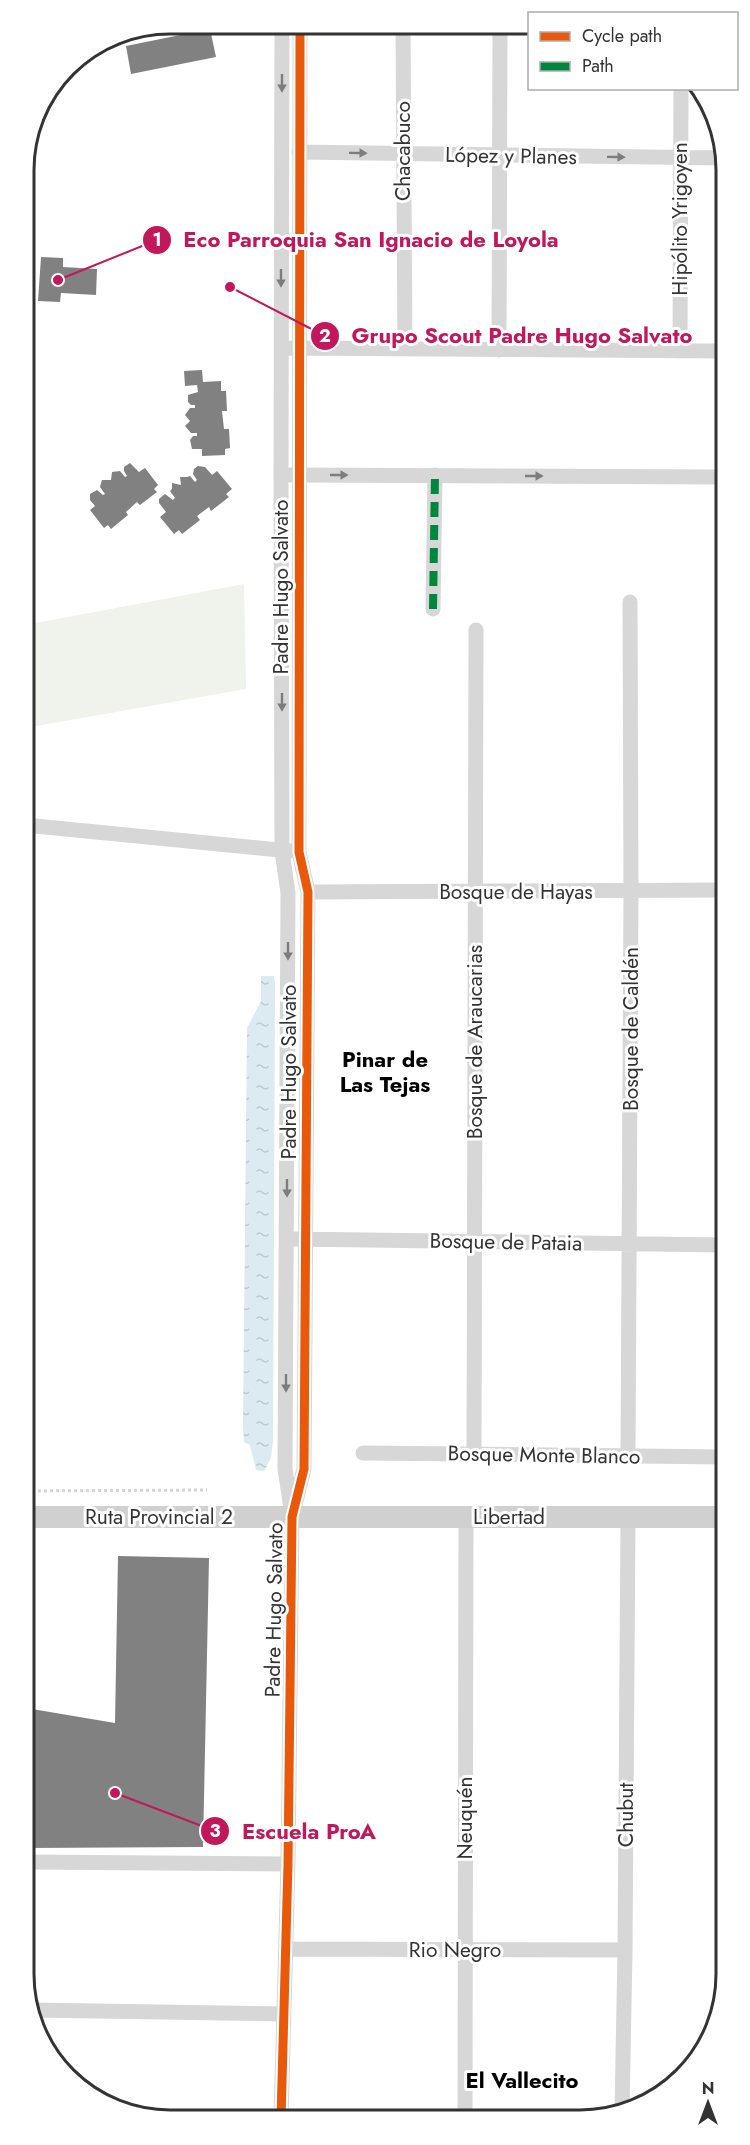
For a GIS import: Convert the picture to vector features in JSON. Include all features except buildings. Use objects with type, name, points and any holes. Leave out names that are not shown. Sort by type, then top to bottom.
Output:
[{"type":"main road","name":"Ruta Provincial 2","points":[[34,1517],[292,1516]]},
{"type":"main road","name":"Libertad","points":[[292,1516],[715,1517]]},
{"type":"street","name":"Chacabuco","points":[[403,34],[405,349]]},
{"type":"street","points":[[499,350],[500,34]]},
{"type":"street","name":"Padre Hugo Salvato","points":[[281,2110],[288,1864],[292,1516],[285,1469],[288,893],[282,851],[282,35]]},
{"type":"street","name":"Padre Hugo Salvato","points":[[292,1516],[304,1469],[308,892],[299,852],[300,35]]},
{"type":"street","name":"Hipólito Yrigoyen","points":[[680,351],[681,90]]},
{"type":"street","name":"López y Planes","points":[[299,152],[715,158]]},
{"type":"street","points":[[281,348],[716,351]]},
{"type":"street","points":[[281,475],[716,477]]},
{"type":"street","points":[[434,609],[435,475]]},
{"type":"street","name":"Bosque de Caldén","points":[[628,1456],[630,602]]},
{"type":"street","name":"Bosque de Araucarias","points":[[474,1455],[476,630]]},
{"type":"street","points":[[35,826],[299,852]]},
{"type":"street","name":"Bosque de Hayas","points":[[308,892],[716,890]]},
{"type":"street","name":"Bosque de Pataia","points":[[286,1239],[715,1245]]},
{"type":"street","name":"Bosque Monte Blanco","points":[[363,1453],[715,1457]]},
{"type":"street","name":"Neuquén","points":[[465,2110],[466,1517]]},
{"type":"street","name":"Chubut","points":[[622,2103],[628,1518]]},
{"type":"street","points":[[34,1862],[288,1864]]},
{"type":"street","name":"Rio Negro","points":[[286,1949],[625,1950]]},
{"type":"street","points":[[40,2010],[284,2014]]},
{"type":"path","points":[[34,1491],[207,1490]]},
{"type":"shaded area","points":[[244,584],[246,689],[35,726],[35,623]]},
{"type":"water","points":[[261,976],[274,976],[275,983],[273,1441],[271,1458],[264,1471],[256,1470],[250,1445],[244,1442],[243,1426],[247,1028],[261,1001]]},
{"type":"marked path","points":[[433,609],[435,475]]},
{"type":"cycle path","points":[[281,2110],[288,1864],[292,1517],[304,1469],[308,892],[299,852],[300,35]]},
{"type":"place","name":"Eco Parroquia San Ignacio de Loyola","points":[[58,280]]},
{"type":"place","name":"Grupo Scout Padre Hugo Salvato","points":[[230,287]]},
{"type":"place","name":"Escuela ProA","points":[[115,1793]]},
{"type":"district","name":"Pinar de Las Tejas","points":[[385,1072]]},
{"type":"district","name":"El Vallecito","points":[[522,2080]]}]
